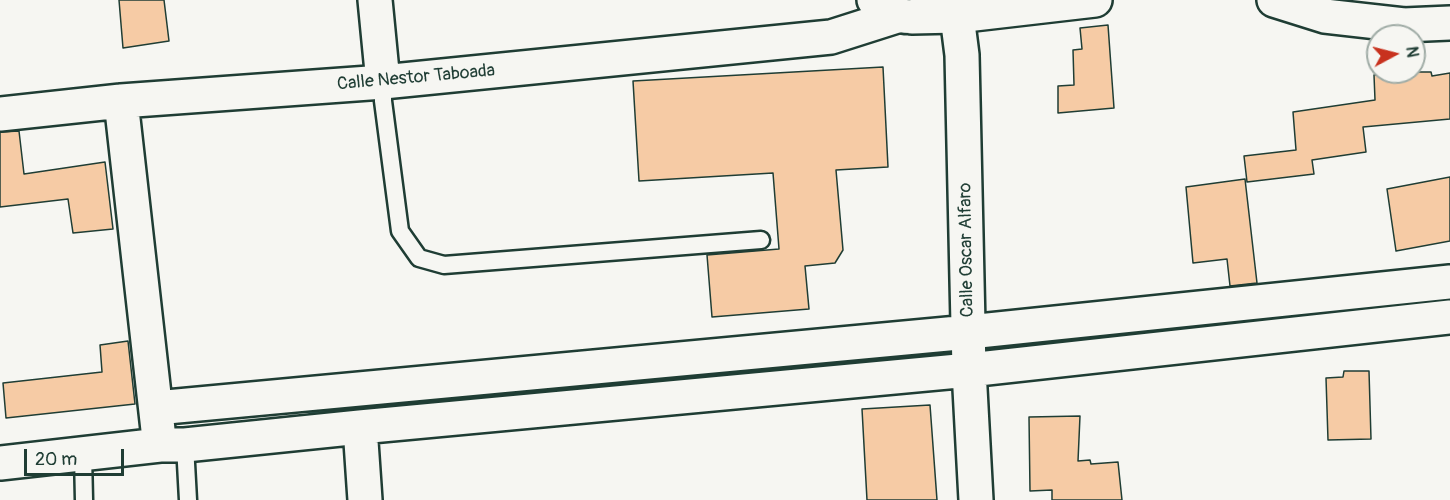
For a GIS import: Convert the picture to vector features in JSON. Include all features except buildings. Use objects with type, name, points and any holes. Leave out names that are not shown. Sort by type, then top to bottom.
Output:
[{"type":"street","points":[[375,0],[382,82]]},
{"type":"street","points":[[831,37],[851,16],[859,0]]},
{"type":"street","name":"Calle Nestor Taboada","points":[[0,114],[121,101],[382,82],[831,37],[894,11],[952,5],[1095,0]]},
{"type":"street","points":[[1274,0],[1325,16],[1404,25],[1450,23]]},
{"type":"street","name":"Calle Oscar Alfaro","points":[[952,5],[962,55],[969,370],[976,500]]},
{"type":"street","points":[[121,101],[156,408],[172,445]]},
{"type":"street","points":[[156,408],[969,332],[1450,282]]},
{"type":"street","points":[[0,463],[969,370],[1450,316]]},
{"type":"street","points":[[360,427],[365,500]]},
{"type":"lane","points":[[382,82],[400,231],[419,258],[444,265],[760,240]]},
{"type":"lane","points":[[172,445],[188,500]]},
{"type":"lane","points":[[83,455],[84,500]]},
{"type":"waterway","points":[[312,410],[715,377]]}]
